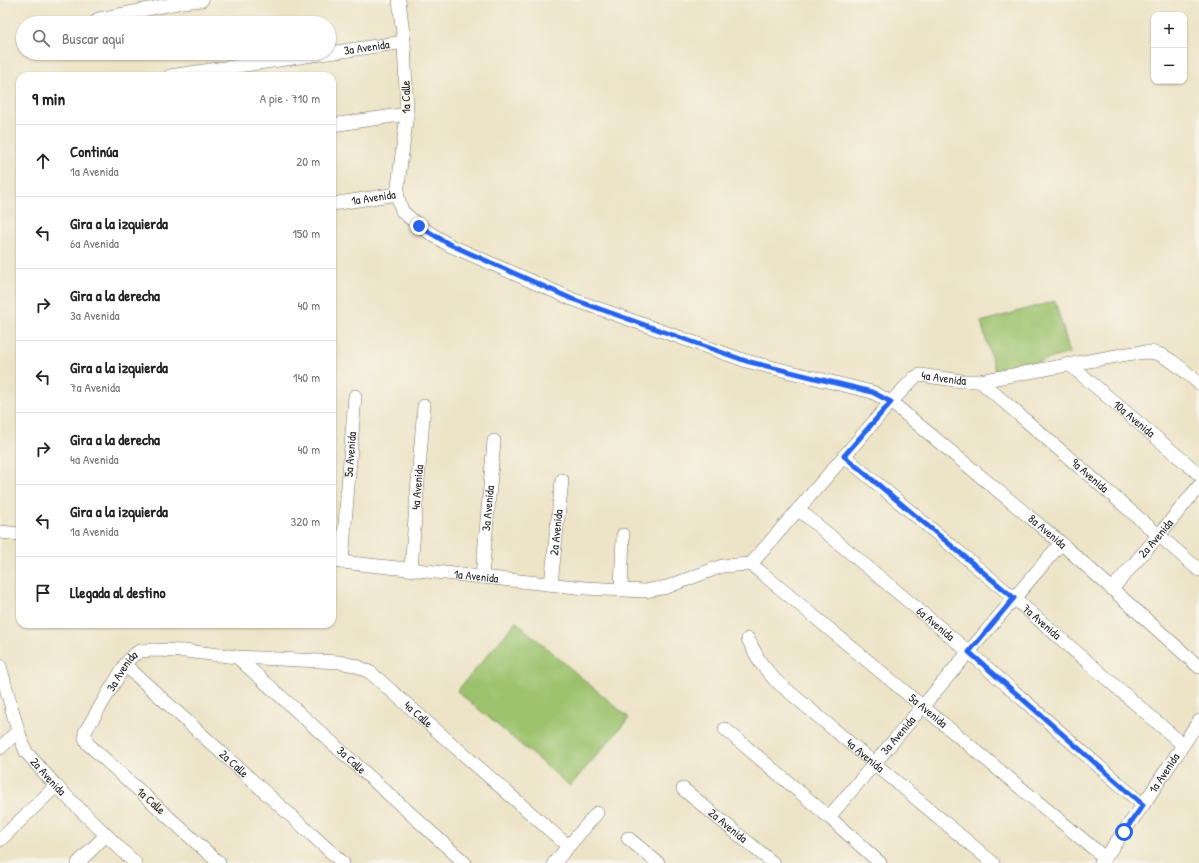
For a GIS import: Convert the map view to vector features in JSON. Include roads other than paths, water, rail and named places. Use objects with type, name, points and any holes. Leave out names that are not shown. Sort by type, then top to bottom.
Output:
[{"type":"street","points":[[113,16],[183,2],[202,0]]},
{"type":"street","name":"1a Calle","points":[[397,194],[407,114],[404,42],[399,0]]},
{"type":"street","name":"3a Avenida","points":[[336,52],[404,42]]},
{"type":"street","name":"3a Avenida","points":[[197,72],[280,60]]},
{"type":"street","points":[[336,124],[407,114]]},
{"type":"street","name":"1a Avenida","points":[[336,203],[397,194],[402,212],[419,226],[449,244],[572,299],[746,361],[872,392],[891,402]]},
{"type":"street","name":"4a Avenida","points":[[751,564],[891,402],[914,378],[920,375],[980,382],[1069,364],[1145,352],[1157,353],[1169,359],[1199,383]]},
{"type":"street","name":"10a Avenida","points":[[1069,364],[1199,474]]},
{"type":"street","name":"9a Avenida","points":[[980,382],[1199,570]]},
{"type":"street","name":"5a Avenida","points":[[337,561],[355,396]]},
{"type":"street","name":"8a Avenida","points":[[891,402],[1061,543],[1199,667]]},
{"type":"street","name":"4a Avenida","points":[[411,568],[424,406]]},
{"type":"street","name":"3a Avenida","points":[[482,577],[494,441]]},
{"type":"street","name":"7a Avenida","points":[[844,456],[1014,598],[1182,744]]},
{"type":"street","name":"2a Avenida","points":[[551,584],[562,480]]},
{"type":"street","name":"2a Avenida","points":[[1112,589],[1199,486]]},
{"type":"street","name":"6a Avenida","points":[[798,509],[969,652],[1143,805]]},
{"type":"street","points":[[0,532],[16,534]]},
{"type":"street","points":[[621,590],[624,535]]},
{"type":"street","name":"3a Avenida","points":[[829,817],[1061,543]]},
{"type":"street","name":"1a Avenida","points":[[337,561],[551,584],[645,591],[667,587],[722,566],[751,564]]},
{"type":"street","name":"5a Avenida","points":[[751,564],[1103,861]]},
{"type":"street","name":"4a Avenida","points":[[748,639],[760,662],[775,680],[993,863]]},
{"type":"street","name":"3a Avenida","points":[[85,738],[85,732],[125,665],[132,656],[140,651],[185,651],[237,657]]},
{"type":"street","name":"4a Calle","points":[[237,657],[339,662],[357,666],[371,673],[568,846]]},
{"type":"street","name":"3a Calle","points":[[237,657],[465,863]]},
{"type":"street","name":"2a Calle","points":[[125,665],[343,863]]},
{"type":"street","name":"2a Avenida","points":[[0,666],[18,731],[26,752],[56,786],[135,863]]},
{"type":"street","name":"1a Avenida","points":[[1103,861],[1143,805],[1182,744],[1199,721]]},
{"type":"street","points":[[725,729],[829,817],[877,862]]},
{"type":"street","points":[[0,748],[18,731]]},
{"type":"street","name":"1a Calle","points":[[85,738],[88,744],[219,863]]},
{"type":"street","points":[[0,840],[56,786]]},
{"type":"street","name":"2a Avenida","points":[[683,789],[773,863]]},
{"type":"street","points":[[554,863],[597,813]]},
{"type":"street","points":[[78,863],[106,835]]},
{"type":"street","points":[[628,838],[653,861]]}]
